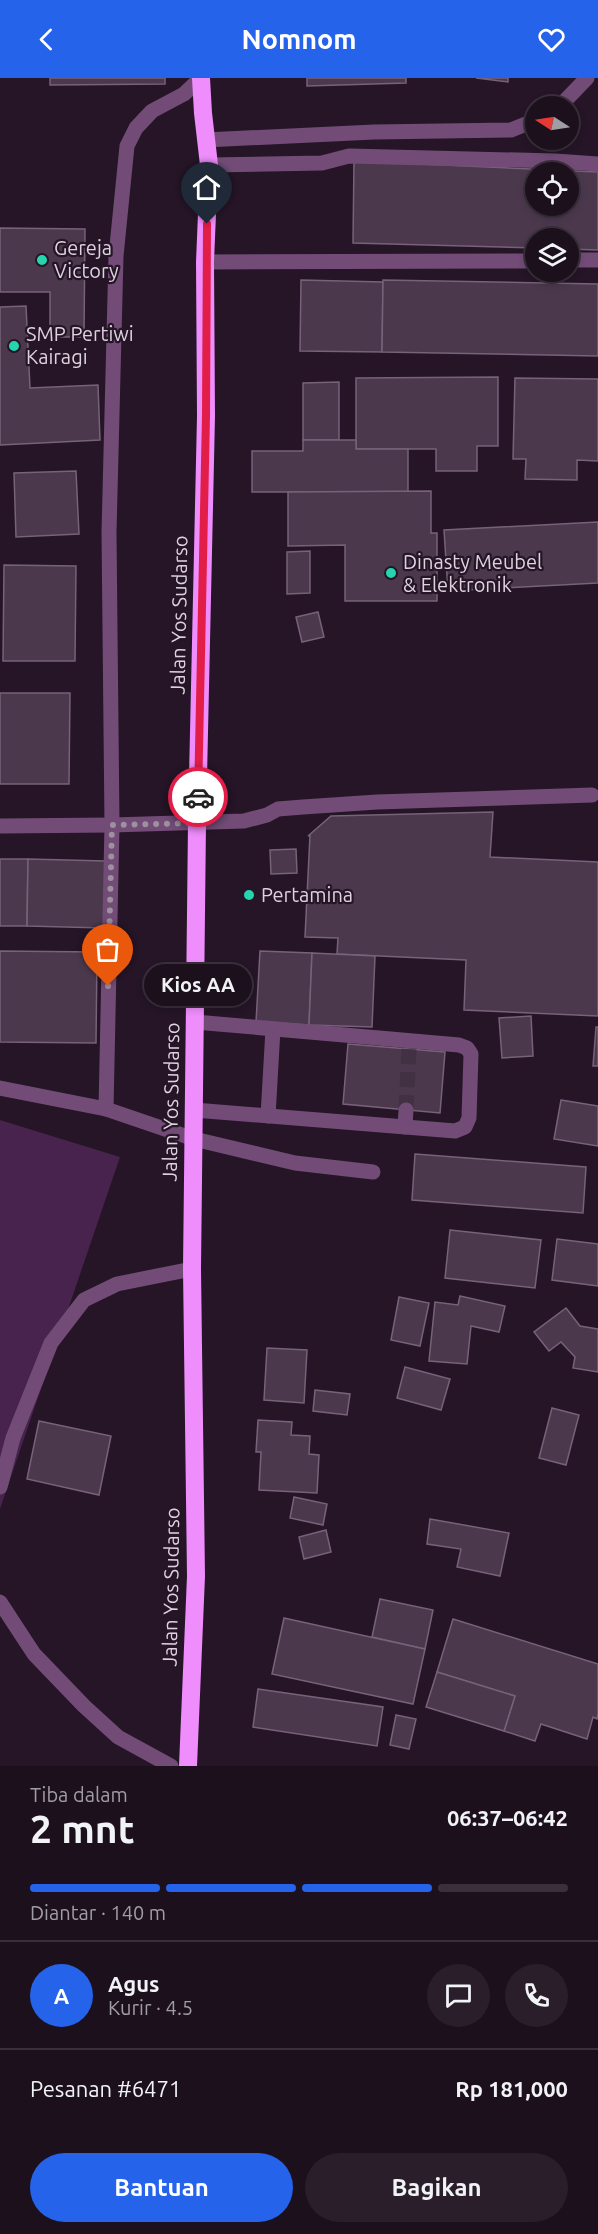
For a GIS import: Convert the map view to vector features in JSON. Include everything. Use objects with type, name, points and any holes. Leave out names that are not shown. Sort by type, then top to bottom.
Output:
[{"type":"highway","name":"Jalan Yos Sudarso","points":[[188,1766],[196,1576],[192,1269],[197,823],[206,416],[205,262],[209,165],[201,78]]},
{"type":"street","points":[[106,1109],[112,825],[109,532],[116,256],[127,146],[136,128],[152,111],[184,94],[201,78]]},
{"type":"street","points":[[569,96],[586,78]]},
{"type":"street","points":[[205,140],[374,132],[511,130],[525,124]]},
{"type":"street","points":[[209,165],[322,163],[349,156],[598,164]]},
{"type":"street","points":[[579,260],[598,260]]},
{"type":"street","points":[[205,262],[525,261]]},
{"type":"street","points":[[0,826],[197,823],[244,820],[267,815],[278,809],[303,807],[377,802],[592,795]]},
{"type":"street","points":[[194,1110],[455,1131],[465,1127],[469,1118],[471,1054],[467,1048],[459,1045],[409,1045],[195,1022]]},
{"type":"street","points":[[268,1116],[273,1029]]},
{"type":"street","points":[[0,1088],[106,1109],[194,1139],[295,1162],[373,1172]]},
{"type":"street","points":[[405,1127],[406,1110]]},
{"type":"street","points":[[0,1487],[7,1436],[51,1343],[84,1300],[117,1284],[192,1269]]},
{"type":"street","points":[[0,1602],[34,1654],[84,1706],[118,1737],[171,1766]]},
{"type":"shaded area","points":[[0,1120],[120,1157],[0,1509]]},
{"type":"building","points":[[50,78],[165,78],[165,84],[50,85]]},
{"type":"building","points":[[307,78],[406,78],[406,83],[307,86]]},
{"type":"building","points":[[476,78],[508,78],[508,82]]},
{"type":"building","points":[[354,161],[525,169],[525,216],[579,216],[579,171],[598,172],[598,250],[579,249],[579,228],[525,228],[525,248],[353,243]]},
{"type":"building","name":"Gereja Victory","points":[[0,228],[85,229],[84,337],[50,337],[50,292],[0,292]]},
{"type":"building","points":[[301,280],[383,282],[382,352],[300,351]]},
{"type":"building","points":[[383,280],[598,284],[598,356],[382,352]]},
{"type":"building","name":"SMP Pertiwi Kairagi","points":[[26,306],[30,388],[98,385],[100,440],[0,445],[0,307]]},
{"type":"building","points":[[498,377],[498,446],[477,446],[477,471],[436,471],[436,449],[356,449],[356,378]]},
{"type":"building","points":[[515,378],[598,379],[598,461],[577,460],[577,480],[525,479],[526,459],[513,459]]},
{"type":"building","points":[[339,382],[339,440],[303,440],[303,383]]},
{"type":"building","points":[[303,440],[356,440],[356,449],[408,449],[408,492],[252,492],[252,451],[303,451]]},
{"type":"building","points":[[76,471],[79,534],[16,537],[14,473]]},
{"type":"building","name":"Dinasty Meubel & Elektronik","points":[[431,491],[431,533],[437,533],[437,601],[345,601],[345,545],[288,546],[288,492]]},
{"type":"building","points":[[598,522],[598,583],[448,591],[444,530]]},
{"type":"building","points":[[310,551],[310,593],[287,594],[287,552]]},
{"type":"building","points":[[4,565],[76,566],[75,661],[3,661]]},
{"type":"building","points":[[318,612],[324,637],[302,642],[296,617]]},
{"type":"building","points":[[0,693],[70,693],[69,784],[0,784]]},
{"type":"building","points":[[493,812],[490,857],[598,862],[598,1016],[464,1010],[466,960],[337,954],[338,938],[305,937],[310,835],[308,836],[331,816]]},
{"type":"building","points":[[296,849],[297,873],[271,874],[270,850]]},
{"type":"building","points":[[0,859],[28,859],[27,926],[0,926]]},
{"type":"building","points":[[28,859],[105,861],[104,928],[27,926]]},
{"type":"building","points":[[0,951],[97,952],[96,1043],[0,1042]]},
{"type":"building","points":[[260,951],[312,953],[309,1025],[256,1022]]},
{"type":"building","points":[[312,953],[375,956],[372,1027],[309,1025]]},
{"type":"building","points":[[531,1016],[533,1056],[502,1058],[499,1018]]},
{"type":"building","points":[[596,1027],[598,1027],[598,1066],[593,1066]]},
{"type":"building","points":[[348,1044],[445,1052],[440,1113],[343,1104]]},
{"type":"building","points":[[561,1100],[598,1106],[598,1146],[554,1139]]},
{"type":"building","points":[[415,1154],[586,1167],[583,1213],[412,1200]]},
{"type":"building","points":[[450,1230],[541,1240],[535,1288],[445,1278]]},
{"type":"building","points":[[557,1239],[598,1244],[598,1286],[552,1280]]},
{"type":"building","points":[[460,1296],[505,1306],[499,1332],[471,1326],[467,1364],[429,1361],[435,1302],[458,1305]]},
{"type":"building","points":[[399,1297],[429,1303],[420,1346],[391,1340]]},
{"type":"building","points":[[566,1308],[580,1326],[598,1329],[598,1372],[573,1368],[575,1357],[561,1342],[549,1351],[534,1332]]},
{"type":"building","points":[[267,1348],[307,1350],[304,1403],[264,1400]]},
{"type":"building","points":[[405,1367],[450,1379],[441,1410],[397,1398]]},
{"type":"building","points":[[315,1390],[350,1394],[347,1415],[313,1411]]},
{"type":"building","points":[[552,1408],[579,1415],[566,1465],[539,1458]]},
{"type":"building","points":[[258,1420],[292,1422],[291,1435],[310,1436],[309,1454],[319,1455],[317,1493],[259,1490],[261,1452],[256,1452]]},
{"type":"building","points":[[39,1421],[111,1436],[99,1495],[27,1479]]},
{"type":"building","points":[[294,1497],[327,1504],[323,1525],[290,1518]]},
{"type":"building","points":[[430,1519],[509,1533],[500,1576],[457,1567],[461,1549],[427,1544]]},
{"type":"building","points":[[326,1530],[331,1552],[304,1559],[299,1537]]},
{"type":"building","points":[[380,1599],[433,1610],[425,1649],[372,1637]]},
{"type":"building","points":[[284,1618],[425,1649],[413,1704],[272,1674]]},
{"type":"building","points":[[453,1619],[598,1664],[598,1714],[597,1719],[593,1717],[587,1739],[541,1724],[535,1741],[504,1731],[515,1696],[437,1672]]},
{"type":"building","points":[[437,1672],[515,1696],[504,1731],[426,1707]]},
{"type":"building","points":[[258,1689],[383,1707],[377,1746],[253,1727]]},
{"type":"building","points":[[396,1715],[416,1719],[409,1749],[390,1745]]},
{"type":"tunnel","points":[[406,1110],[409,1049]]},
{"type":"way so far","points":[[108,986],[112,825],[197,823],[198,797]]},
{"type":"place","name":"Gereja Victory","points":[[42,260]]},
{"type":"place","name":"SMP Pertiwi Kairagi","points":[[14,346]]},
{"type":"place","name":"Dinasty Meubel & Elektronik","points":[[391,573]]},
{"type":"place","name":"Pertamina","points":[[249,895]]},
{"type":"place","name":"Kios AA","points":[[108,986]]},
{"type":"route","points":[[198,797],[206,416],[205,262],[207,224]]}]
